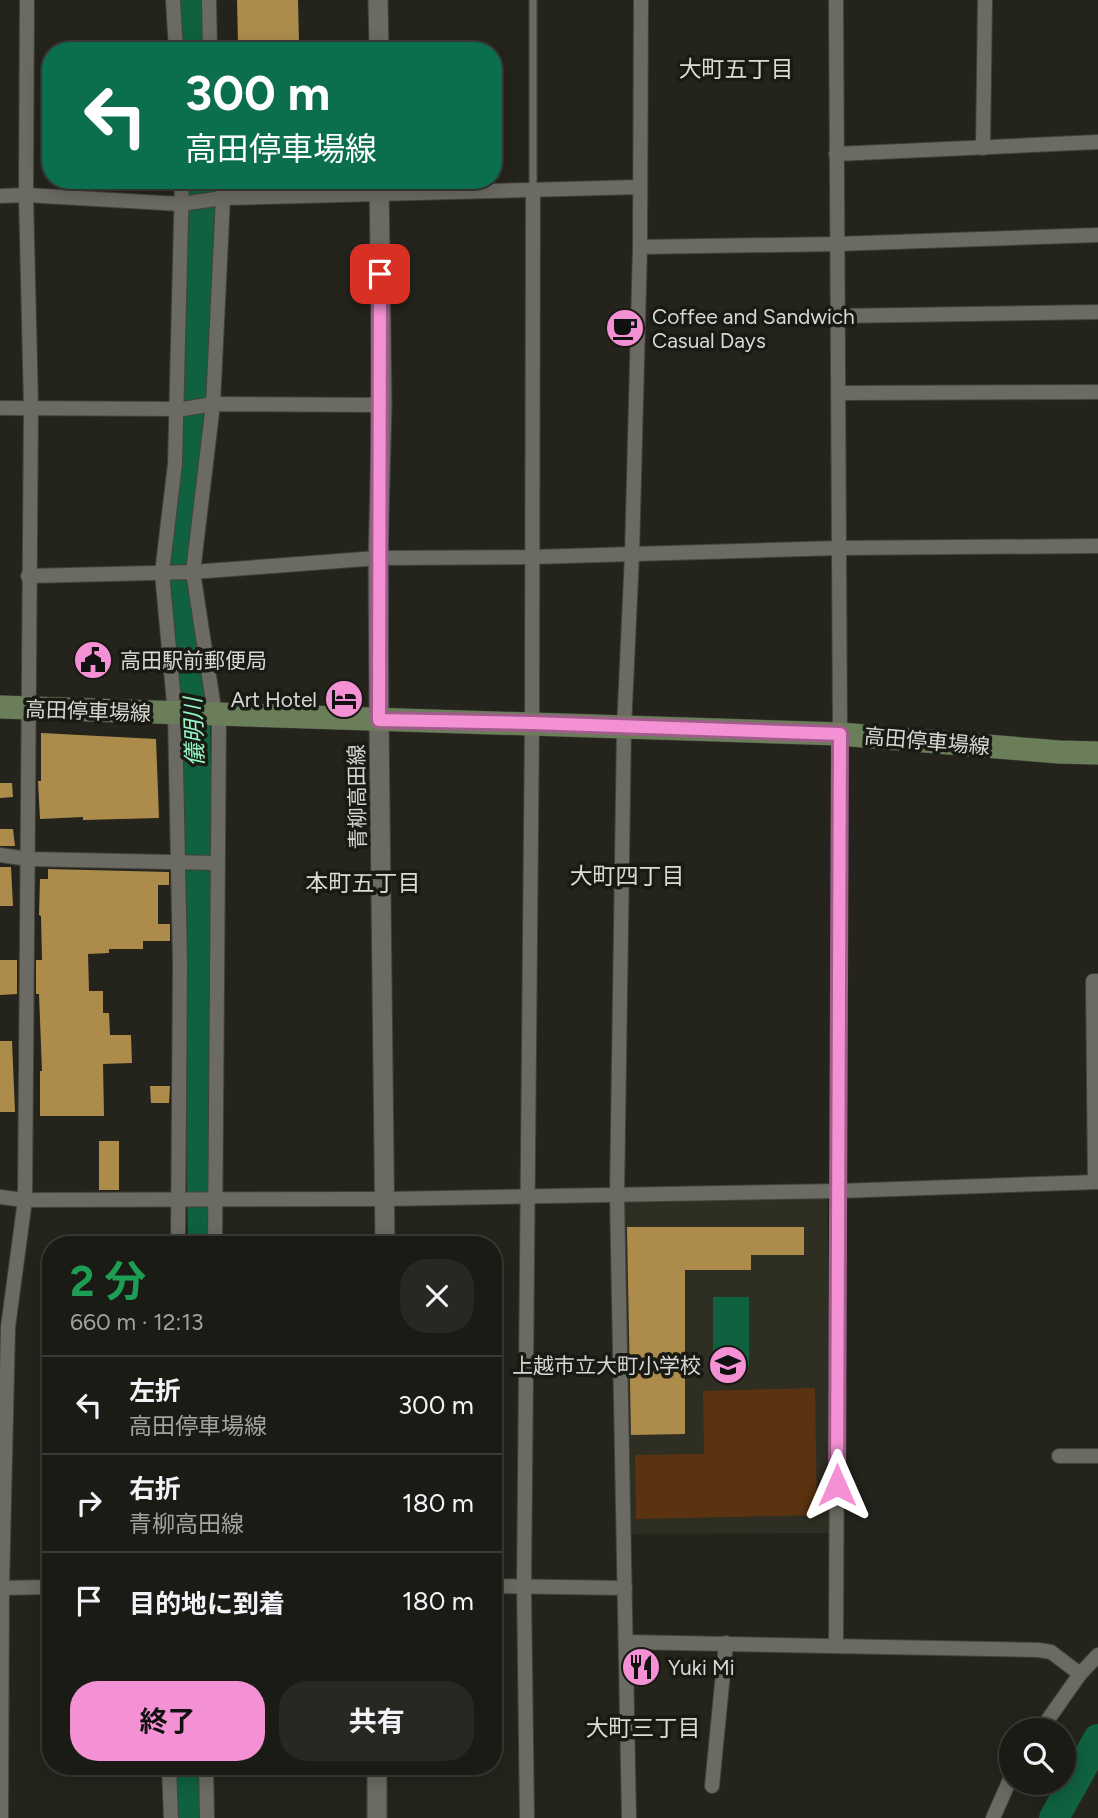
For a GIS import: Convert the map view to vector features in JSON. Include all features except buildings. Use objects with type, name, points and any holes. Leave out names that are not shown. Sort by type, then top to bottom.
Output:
[{"type":"main road","points":[[378,0],[379,42]]},
{"type":"main road","name":"青柳高田線","points":[[379,189],[382,405],[378,558],[385,1236]]},
{"type":"main road","name":"高田停車場線","points":[[0,707],[840,734],[1098,753]]},
{"type":"main road","points":[[377,1775],[377,1818]]},
{"type":"street","points":[[1,1818],[4,1327],[25,1200],[31,407],[26,195],[27,0]]},
{"type":"street","points":[[173,0],[175,42]]},
{"type":"street","points":[[209,0],[210,42]]},
{"type":"street","points":[[629,1818],[617,1195],[624,727],[632,555],[640,247],[641,0]]},
{"type":"street","points":[[836,0],[840,734],[836,1645]]},
{"type":"street","points":[[983,148],[985,0]]},
{"type":"street","points":[[836,154],[1098,142]]},
{"type":"street","points":[[502,189],[640,187]]},
{"type":"street","points":[[179,1236],[183,1200],[179,863],[200,715],[162,573],[180,408],[183,189]]},
{"type":"street","points":[[215,1236],[212,863],[200,715],[193,572],[213,404],[221,189]]},
{"type":"street","points":[[0,196],[26,195],[185,204],[352,189]]},
{"type":"street","points":[[527,1818],[524,1587],[532,723],[533,189]]},
{"type":"street","points":[[640,247],[836,244],[1098,235]]},
{"type":"street","points":[[837,316],[1098,312]]},
{"type":"street","points":[[838,393],[1098,392]]},
{"type":"street","points":[[0,408],[180,408],[213,404],[382,405]]},
{"type":"street","points":[[28,576],[193,572],[378,558],[632,555],[838,548],[1098,546]]},
{"type":"street","points":[[0,855],[28,859],[212,863]]},
{"type":"street","points":[[0,1197],[25,1200],[386,1199],[839,1191],[1096,1182],[1093,981],[1098,981]]},
{"type":"street","points":[[1059,1456],[1098,1456]]},
{"type":"street","points":[[502,1586],[625,1588]]},
{"type":"street","points":[[1,1588],[42,1587]]},
{"type":"street","points":[[626,1642],[1039,1650],[1051,1653],[1080,1674]]},
{"type":"street","points":[[712,1786],[726,1643]]},
{"type":"street","points":[[1049,1718],[1080,1674],[1098,1655]]},
{"type":"street","points":[[169,1775],[171,1818]]},
{"type":"street","points":[[205,1775],[207,1818]]},
{"type":"street","points":[[993,1818],[1003,1795]]},
{"type":"lane","points":[[533,0],[533,189]]},
{"type":"shaded area","name":"上越市立大町小学校","points":[[827,1189],[833,1533],[630,1534],[623,1196]]},
{"type":"shaded area","points":[[713,1297],[749,1297],[749,1366],[713,1366]]},
{"type":"shaded area","points":[[815,1388],[817,1515],[636,1519],[635,1455],[704,1454],[703,1391]]},
{"type":"waterway","name":"儀明川","points":[[189,0],[193,42]]},
{"type":"waterway","name":"儀明川","points":[[203,1236],[195,704],[175,555],[196,382],[199,236],[205,189]]},
{"type":"waterway","points":[[1054,1818],[1098,1739]]},
{"type":"waterway","name":"儀明川","points":[[187,1775],[188,1818]]},
{"type":"place","name":"Coffee and Sandwich Casual Days","points":[[625,328]]},
{"type":"place","name":"高田駅前郵便局","points":[[93,660]]},
{"type":"place","name":"Art Hotel","points":[[344,699]]},
{"type":"place","name":"上越市立大町小学校","points":[[728,1365]]},
{"type":"place","name":"Yuki Mi","points":[[641,1667]]},
{"type":"district","name":"大町五丁目","points":[[736,69]]},
{"type":"district","name":"大町四丁目","points":[[627,876]]},
{"type":"district","name":"本町五丁目","points":[[363,883]]},
{"type":"district","name":"大町三丁目","points":[[643,1728]]},
{"type":"route","points":[[380,274],[382,405],[378,558],[379,720],[840,734],[837,1485]]}]
